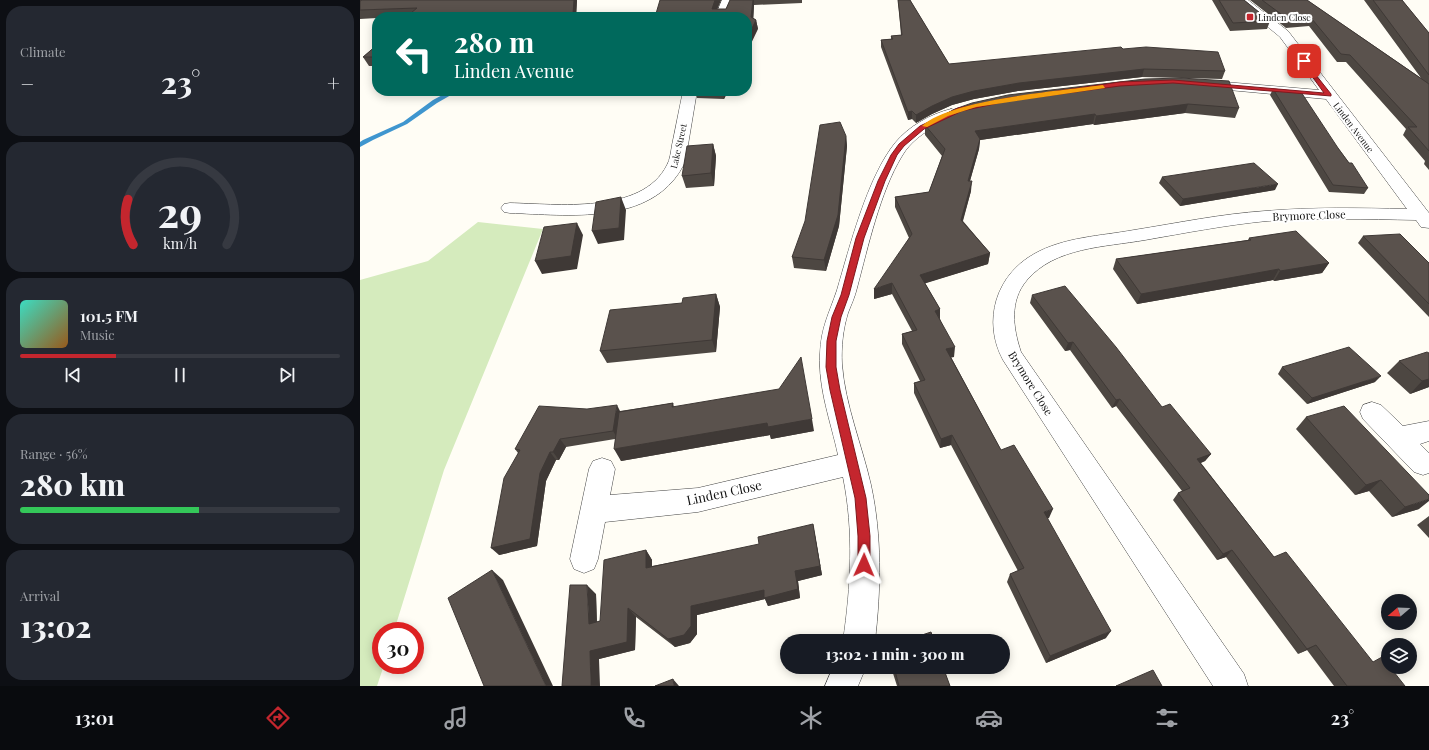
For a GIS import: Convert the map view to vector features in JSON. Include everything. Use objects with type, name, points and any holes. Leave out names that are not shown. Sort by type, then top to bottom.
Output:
[{"type":"street","points":[[723,12],[728,0]]},
{"type":"street","name":"Linden Avenue","points":[[1241,0],[1284,34],[1425,220]]},
{"type":"street","points":[[1186,82],[1329,95]]},
{"type":"street","name":"Lake Street","points":[[510,208],[597,209],[628,202],[654,190],[671,175],[676,165],[689,96]]},
{"type":"street","points":[[860,634],[864,610],[864,536],[860,498],[831,367],[832,341],[836,317],[845,295],[860,238],[882,181],[894,155],[911,136],[934,121],[967,108]]},
{"type":"street","name":"Brymore Close","points":[[1232,686],[1011,354],[1004,336],[1002,318],[1004,301],[1020,274],[1032,264],[1046,256],[1080,246],[1236,219],[1265,216],[1343,213],[1425,220]]},
{"type":"street","points":[[1372,412],[1423,464]]},
{"type":"street","points":[[1398,438],[1429,430]]},
{"type":"street","name":"Linden Close","points":[[593,513],[609,508],[698,500],[853,463]]},
{"type":"street","points":[[584,560],[602,469]]},
{"type":"street","points":[[841,686],[847,674]]},
{"type":"green space","points":[[478,222],[543,229],[444,470],[397,622],[372,622],[372,674],[381,674],[377,686],[360,686],[360,280],[428,261]]},
{"type":"building","points":[[574,0],[573,12],[412,12],[417,8],[360,10],[360,1]]},
{"type":"building","points":[[660,0],[715,0],[712,9],[726,9],[730,0],[753,0],[752,12],[656,12]]},
{"type":"building","points":[[898,0],[910,0],[949,64],[1121,47],[1123,49],[1146,47],[1218,52],[1225,71],[1144,69],[1019,83],[974,91],[952,97],[916,115],[912,111],[908,112],[881,40],[893,39],[891,36],[902,35]]},
{"type":"building","points":[[1219,0],[1244,0],[1270,21],[1233,23]]},
{"type":"building","points":[[1262,0],[1307,0],[1429,84],[1429,151],[1408,127],[1417,127],[1350,55],[1341,54],[1312,19],[1289,20]]},
{"type":"building","points":[[1373,0],[1402,0],[1429,33],[1429,75]]},
{"type":"building","points":[[752,18],[756,20],[752,28]]},
{"type":"building","points":[[372,49],[372,57],[363,57]]},
{"type":"building","points":[[1181,78],[1229,81],[1239,108],[1188,104],[1096,116],[1095,114],[975,131],[980,139],[968,181],[972,181],[961,220],[990,253],[920,275],[940,309],[935,311],[955,347],[946,349],[1001,450],[1014,445],[1053,509],[1044,512],[1111,631],[1050,656],[1010,574],[1024,568],[952,435],[941,439],[914,383],[925,380],[902,334],[917,330],[892,283],[874,289],[912,234],[895,197],[929,192],[945,149],[925,125],[955,109],[972,103],[1008,95],[1145,79]]},
{"type":"building","points":[[1273,89],[1301,92],[1338,148],[1349,163],[1352,163],[1368,188],[1333,185]]},
{"type":"building","points":[[840,122],[846,136],[838,215],[824,260],[792,257],[805,221],[820,125]]},
{"type":"building","points":[[713,144],[711,173],[682,176],[687,146]]},
{"type":"building","points":[[1254,163],[1278,184],[1183,199],[1162,177]]},
{"type":"building","points":[[621,197],[619,228],[592,231],[596,202]]},
{"type":"building","points":[[577,223],[571,256],[535,261],[544,227]]},
{"type":"building","points":[[1296,231],[1329,263],[1280,271],[1279,269],[1141,294],[1116,259],[1251,240],[1249,238]]},
{"type":"building","points":[[1400,234],[1429,263],[1429,304],[1363,236]]},
{"type":"building","points":[[1065,286],[1116,347],[1162,407],[1170,404],[1211,454],[1197,459],[1274,557],[1286,552],[1373,662],[1381,658],[1381,674],[1396,674],[1405,686],[1347,686],[1316,645],[1307,649],[1232,550],[1223,554],[1178,493],[1190,488],[1120,399],[1116,400],[1073,342],[1068,343],[1032,295]]},
{"type":"building","points":[[716,294],[712,340],[600,351],[610,310],[682,303],[683,298]]},
{"type":"building","points":[[1349,347],[1381,376],[1312,398],[1282,367]]},
{"type":"building","points":[[1427,352],[1429,353],[1429,379],[1422,381],[1399,361]]},
{"type":"building","points":[[801,357],[812,419],[768,427],[767,423],[614,449],[619,412],[673,403],[672,407],[779,389]]},
{"type":"building","points":[[617,405],[613,431],[560,439],[553,452],[550,452],[540,473],[530,539],[491,548],[504,478],[520,450],[515,449],[539,406],[587,409]]},
{"type":"building","points":[[1344,406],[1429,495],[1429,499],[1405,507],[1381,480],[1366,485],[1306,417]]},
{"type":"building","points":[[813,524],[820,566],[795,571],[798,589],[764,598],[764,590],[691,606],[691,626],[684,635],[668,639],[628,608],[627,642],[590,651],[591,686],[562,686],[570,585],[587,585],[589,624],[600,621],[604,560],[646,550],[646,568],[759,544],[758,537]]},
{"type":"building","points":[[492,570],[546,686],[484,686],[448,598]]},
{"type":"building","points":[[1153,670],[1162,686],[1116,686]]},
{"type":"building","points":[[896,674],[946,674],[950,686],[899,686]]},
{"type":"building","points":[[673,679],[674,686],[655,686]]},
{"type":"waterway","points":[[360,145],[370,138],[405,123],[445,96]]},
{"type":"slow traffic","points":[[925,126],[946,115],[975,106],[1103,86]]},
{"type":"place","name":"Linden Close","points":[[1250,17]]},
{"type":"route","points":[[864,565],[864,536],[860,498],[835,390],[831,367],[832,341],[836,317],[845,295],[860,238],[882,181],[894,155],[902,145],[922,128],[946,115],[960,110],[1008,100],[1137,82],[1192,83],[1329,95],[1304,61]]}]
